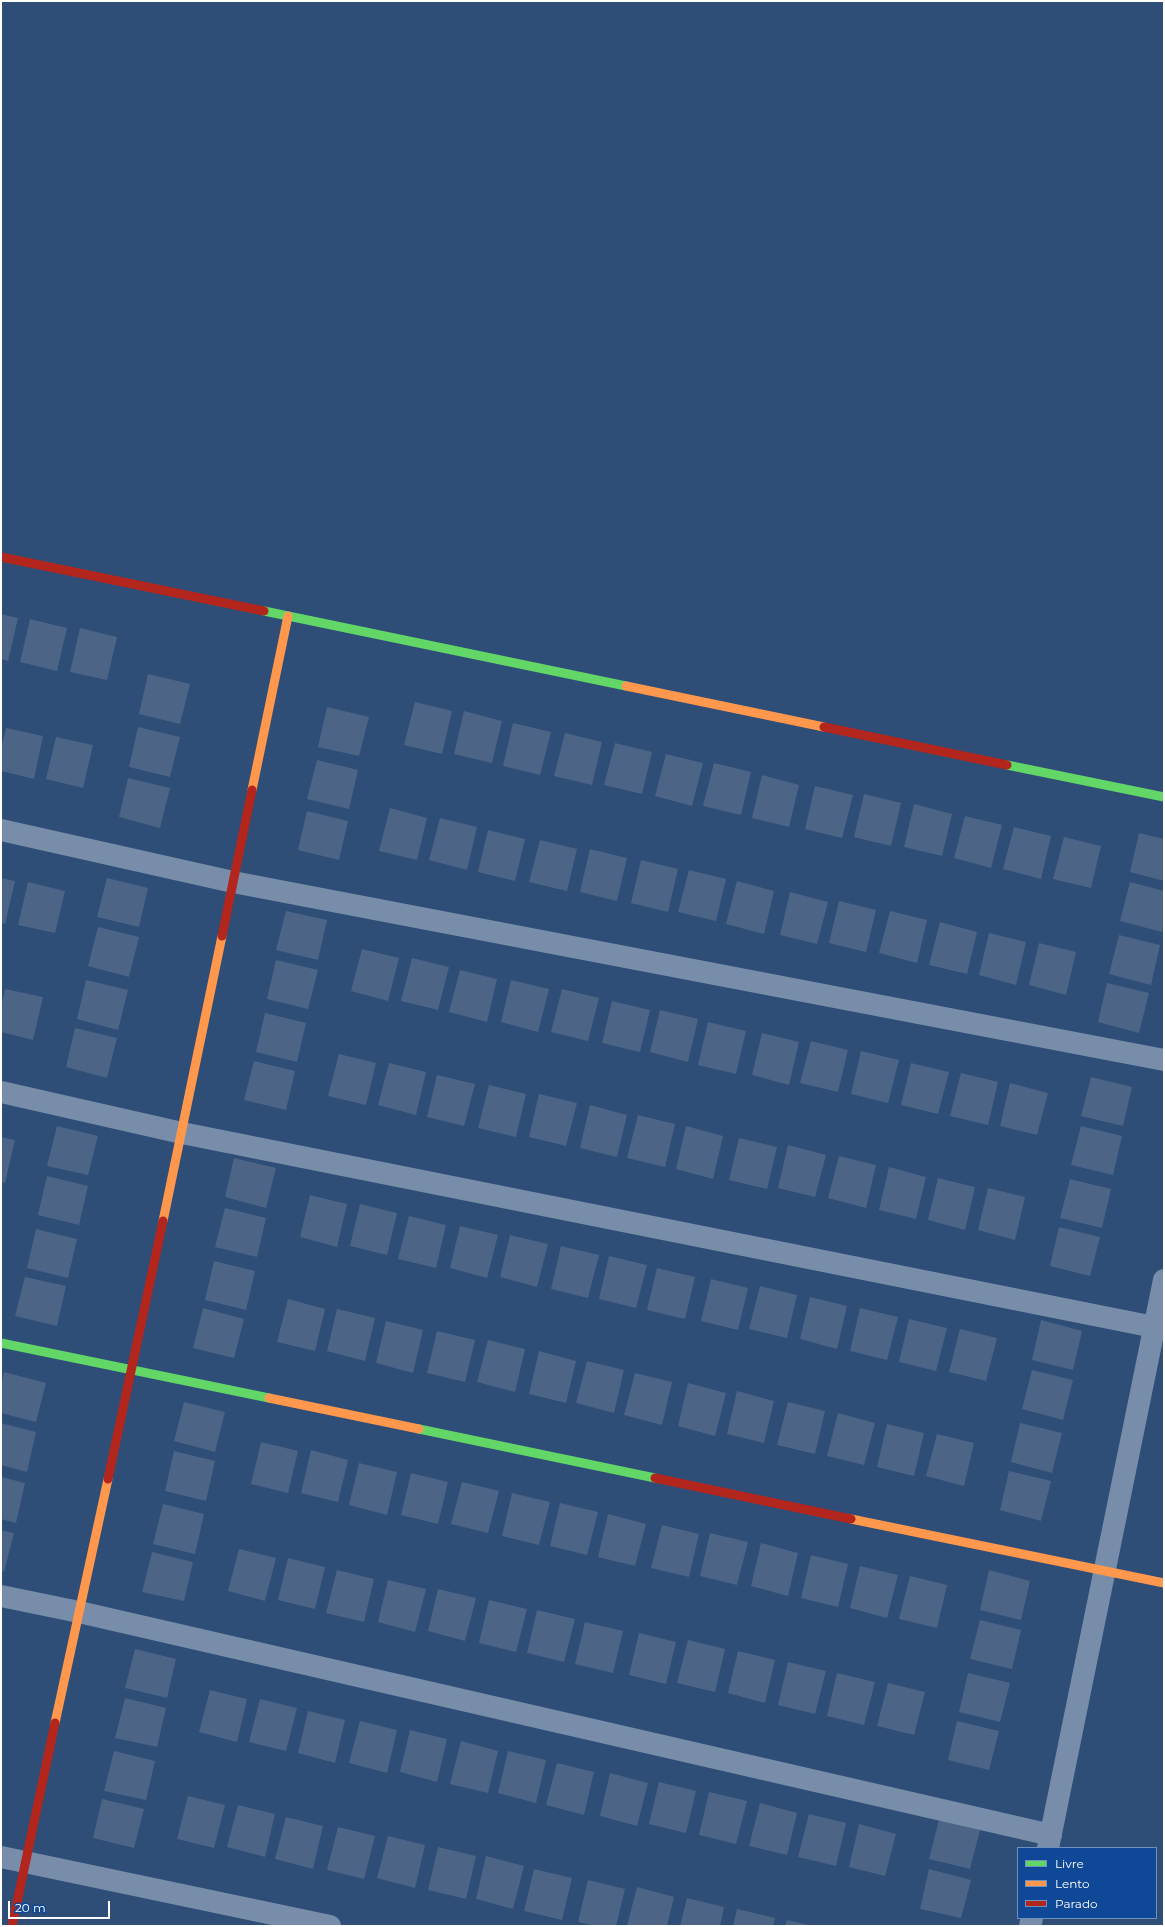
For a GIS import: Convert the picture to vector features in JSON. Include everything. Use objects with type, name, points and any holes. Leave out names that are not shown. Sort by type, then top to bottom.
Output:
[{"type":"street","points":[[1,557],[1164,797]]},
{"type":"street","points":[[12,1926],[182,1133],[288,616]]},
{"type":"street","points":[[1,830],[233,882],[1164,1060]]},
{"type":"street","points":[[1,1092],[182,1133],[1159,1329]]},
{"type":"street","points":[[1,1596],[79,1612],[1049,1842],[1103,1571],[1159,1329],[1164,1280]]},
{"type":"street","points":[[1,1343],[1103,1571],[1164,1582]]},
{"type":"street","points":[[1,1857],[330,1926]]},
{"type":"building","points":[[1,614],[18,618],[8,661],[1,659]]},
{"type":"building","points":[[30,619],[67,628],[57,671],[20,662]]},
{"type":"building","points":[[80,628],[117,637],[107,680],[70,672]]},
{"type":"building","points":[[148,674],[190,684],[180,724],[139,714]]},
{"type":"building","points":[[415,702],[452,711],[442,754],[404,745]]},
{"type":"building","points":[[327,707],[369,717],[359,756],[318,747]]},
{"type":"building","points":[[464,711],[502,721],[492,763],[454,754]]},
{"type":"building","points":[[513,723],[551,732],[540,775],[503,766]]},
{"type":"building","points":[[138,727],[180,737],[170,777],[129,767]]},
{"type":"building","points":[[6,728],[43,736],[34,779],[1,771],[1,749]]},
{"type":"building","points":[[565,733],[602,742],[592,785],[554,776]]},
{"type":"building","points":[[56,737],[93,745],[83,788],[46,779]]},
{"type":"building","points":[[615,743],[652,752],[642,794],[604,785]]},
{"type":"building","points":[[666,754],[703,763],[692,806],[655,796]]},
{"type":"building","points":[[317,760],[358,770],[349,809],[307,799]]},
{"type":"building","points":[[714,763],[751,772],[741,815],[703,806]]},
{"type":"building","points":[[762,775],[799,785],[789,827],[752,818]]},
{"type":"building","points":[[128,778],[170,788],[160,828],[119,817]]},
{"type":"building","points":[[815,786],[853,795],[842,838],[805,829]]},
{"type":"building","points":[[864,794],[901,803],[891,846],[854,837]]},
{"type":"building","points":[[914,804],[952,814],[942,856],[904,847]]},
{"type":"building","points":[[390,808],[427,818],[417,860],[379,851]]},
{"type":"building","points":[[307,811],[348,821],[339,860],[298,850]]},
{"type":"building","points":[[965,816],[1002,825],[991,868],[954,858]]},
{"type":"building","points":[[440,818],[477,827],[467,870],[429,860]]},
{"type":"building","points":[[1014,827],[1051,836],[1041,879],[1003,869]]},
{"type":"building","points":[[488,830],[525,839],[515,881],[478,872]]},
{"type":"building","points":[[1139,833],[1164,839],[1164,881],[1130,872]]},
{"type":"building","points":[[1064,837],[1101,846],[1091,888],[1053,879]]},
{"type":"building","points":[[540,840],[577,849],[567,891],[529,882]]},
{"type":"building","points":[[590,849],[627,858],[617,901],[580,892]]},
{"type":"building","points":[[641,860],[678,869],[668,912],[631,903]]},
{"type":"building","points":[[689,870],[726,879],[716,921],[678,912]]},
{"type":"building","points":[[1,878],[15,881],[5,924],[1,923]]},
{"type":"building","points":[[107,878],[148,888],[139,927],[97,917]]},
{"type":"building","points":[[737,881],[774,891],[764,934],[726,924]]},
{"type":"building","points":[[28,882],[65,891],[55,933],[18,925]]},
{"type":"building","points":[[1130,882],[1164,891],[1164,923],[1162,932],[1120,921]]},
{"type":"building","points":[[790,892],[828,902],[817,944],[780,935]]},
{"type":"building","points":[[839,901],[876,910],[866,952],[829,943]]},
{"type":"building","points":[[286,911],[327,920],[318,960],[276,950]]},
{"type":"building","points":[[890,911],[927,920],[917,963],[879,953]]},
{"type":"building","points":[[940,922],[977,932],[967,974],[929,965]]},
{"type":"building","points":[[98,927],[139,937],[129,977],[88,966]]},
{"type":"building","points":[[989,933],[1026,942],[1016,985],[979,975]]},
{"type":"building","points":[[1119,935],[1160,945],[1151,985],[1109,974]]},
{"type":"building","points":[[1039,943],[1076,952],[1066,995],[1029,985]]},
{"type":"building","points":[[362,949],[399,958],[388,1001],[351,991]]},
{"type":"building","points":[[412,958],[449,967],[438,1010],[401,1001]]},
{"type":"building","points":[[276,960],[318,970],[308,1009],[267,999]]},
{"type":"building","points":[[460,970],[497,979],[487,1022],[449,1012]]},
{"type":"building","points":[[86,980],[128,990],[118,1030],[77,1019]]},
{"type":"building","points":[[511,980],[549,989],[538,1032],[501,1022]]},
{"type":"building","points":[[1107,983],[1149,993],[1139,1033],[1098,1022]]},
{"type":"building","points":[[5,989],[43,997],[33,1040],[1,1032],[1,1007]]},
{"type":"building","points":[[562,989],[599,998],[588,1041],[551,1032]]},
{"type":"building","points":[[612,1001],[650,1010],[640,1052],[602,1043]]},
{"type":"building","points":[[660,1010],[698,1019],[688,1062],[650,1052]]},
{"type":"building","points":[[265,1013],[306,1023],[297,1062],[256,1052]]},
{"type":"building","points":[[708,1022],[746,1031],[736,1074],[698,1065]]},
{"type":"building","points":[[75,1028],[117,1038],[107,1078],[66,1067]]},
{"type":"building","points":[[762,1033],[799,1042],[789,1085],[752,1075]]},
{"type":"building","points":[[811,1041],[848,1050],[838,1092],[800,1083]]},
{"type":"building","points":[[861,1051],[899,1060],[888,1103],[851,1094]]},
{"type":"building","points":[[339,1054],[376,1063],[366,1105],[328,1096]]},
{"type":"building","points":[[254,1061],[295,1071],[286,1110],[244,1100]]},
{"type":"building","points":[[389,1063],[426,1072],[416,1115],[378,1105]]},
{"type":"building","points":[[911,1063],[949,1072],[938,1114],[901,1105]]},
{"type":"building","points":[[961,1073],[998,1082],[988,1125],[950,1116]]},
{"type":"building","points":[[437,1075],[475,1084],[464,1126],[427,1117]]},
{"type":"building","points":[[1091,1077],[1132,1087],[1123,1126],[1081,1116]]},
{"type":"building","points":[[1010,1083],[1048,1093],[1037,1135],[1000,1126]]},
{"type":"building","points":[[489,1085],[526,1094],[516,1137],[478,1128]]},
{"type":"building","points":[[539,1094],[577,1103],[566,1146],[529,1137]]},
{"type":"building","points":[[590,1105],[627,1115],[617,1157],[580,1148]]},
{"type":"building","points":[[638,1115],[675,1124],[665,1167],[627,1158]]},
{"type":"building","points":[[57,1126],[98,1136],[88,1175],[47,1166]]},
{"type":"building","points":[[686,1126],[723,1136],[713,1179],[676,1169]]},
{"type":"building","points":[[1081,1126],[1122,1136],[1113,1175],[1071,1165]]},
{"type":"building","points":[[1,1137],[15,1140],[5,1183],[1,1182]]},
{"type":"building","points":[[739,1138],[777,1147],[767,1189],[729,1180]]},
{"type":"building","points":[[788,1145],[826,1155],[815,1197],[778,1188]]},
{"type":"building","points":[[839,1156],[876,1165],[866,1208],[828,1198]]},
{"type":"building","points":[[234,1158],[276,1168],[266,1208],[225,1197]]},
{"type":"building","points":[[889,1167],[926,1177],[916,1219],[879,1210]]},
{"type":"building","points":[[47,1176],[88,1186],[79,1225],[38,1215]]},
{"type":"building","points":[[938,1178],[975,1187],[965,1230],[928,1220]]},
{"type":"building","points":[[1070,1179],[1111,1189],[1102,1228],[1060,1218]]},
{"type":"building","points":[[988,1188],[1025,1197],[1015,1240],[978,1230]]},
{"type":"building","points":[[310,1195],[347,1204],[337,1247],[300,1237]]},
{"type":"building","points":[[360,1204],[397,1213],[387,1255],[350,1246]]},
{"type":"building","points":[[225,1208],[266,1218],[257,1257],[215,1247]]},
{"type":"building","points":[[409,1216],[446,1225],[436,1268],[398,1259]]},
{"type":"building","points":[[460,1226],[498,1235],[487,1278],[450,1268]]},
{"type":"building","points":[[1059,1227],[1100,1237],[1090,1276],[1050,1266]]},
{"type":"building","points":[[36,1229],[77,1239],[68,1278],[27,1268]]},
{"type":"building","points":[[510,1235],[548,1244],[537,1287],[500,1277]]},
{"type":"building","points":[[561,1246],[599,1255],[588,1298],[551,1289]]},
{"type":"building","points":[[609,1256],[647,1265],[636,1308],[599,1299]]},
{"type":"building","points":[[214,1261],[255,1271],[246,1310],[205,1300]]},
{"type":"building","points":[[657,1268],[695,1277],[685,1319],[647,1310]]},
{"type":"building","points":[[25,1277],[66,1286],[57,1326],[15,1316]]},
{"type":"building","points":[[711,1279],[748,1288],[738,1330],[701,1321]]},
{"type":"building","points":[[760,1286],[797,1295],[787,1338],[749,1329]]},
{"type":"building","points":[[810,1297],[847,1306],[837,1349],[800,1339]]},
{"type":"building","points":[[288,1299],[325,1309],[315,1351],[277,1342]]},
{"type":"building","points":[[203,1308],[244,1319],[234,1358],[193,1348]]},
{"type":"building","points":[[860,1308],[898,1317],[887,1360],[850,1351]]},
{"type":"building","points":[[337,1309],[375,1318],[365,1361],[327,1351]]},
{"type":"building","points":[[909,1319],[947,1328],[936,1371],[899,1362]]},
{"type":"building","points":[[1041,1320],[1082,1331],[1073,1370],[1032,1360]]},
{"type":"building","points":[[386,1321],[423,1330],[413,1373],[376,1363]]},
{"type":"building","points":[[960,1329],[997,1338],[986,1381],[949,1372]]},
{"type":"building","points":[[437,1331],[475,1340],[465,1382],[427,1373]]},
{"type":"building","points":[[488,1340],[525,1349],[515,1392],[477,1382]]},
{"type":"building","points":[[539,1351],[576,1361],[566,1403],[529,1394]]},
{"type":"building","points":[[587,1361],[624,1370],[614,1413],[576,1403]]},
{"type":"building","points":[[1032,1370],[1073,1380],[1063,1420],[1022,1409]]},
{"type":"building","points":[[4,1372],[46,1383],[36,1422],[1,1413],[1,1386]]},
{"type":"building","points":[[635,1373],[672,1382],[662,1425],[624,1415]]},
{"type":"building","points":[[688,1383],[726,1393],[715,1436],[678,1426]]},
{"type":"building","points":[[737,1391],[774,1401],[764,1443],[727,1434]]},
{"type":"building","points":[[184,1402],[225,1412],[215,1452],[174,1441]]},
{"type":"building","points":[[788,1402],[825,1411],[815,1454],[777,1445]]},
{"type":"building","points":[[838,1413],[875,1423],[864,1465],[827,1456]]},
{"type":"building","points":[[1,1423],[36,1432],[27,1472],[1,1465]]},
{"type":"building","points":[[1020,1423],[1062,1433],[1052,1473],[1011,1462]]},
{"type":"building","points":[[887,1424],[924,1433],[914,1476],[877,1467]]},
{"type":"building","points":[[937,1434],[974,1443],[964,1486],[926,1476]]},
{"type":"building","points":[[261,1442],[298,1451],[288,1493],[251,1484]]},
{"type":"building","points":[[311,1450],[348,1460],[338,1502],[301,1493]]},
{"type":"building","points":[[174,1451],[215,1461],[206,1501],[165,1491]]},
{"type":"building","points":[[359,1463],[397,1472],[387,1515],[349,1505]]},
{"type":"building","points":[[1009,1471],[1051,1481],[1041,1521],[1000,1510]]},
{"type":"building","points":[[411,1473],[448,1482],[438,1524],[401,1515]]},
{"type":"building","points":[[1,1477],[25,1483],[16,1523],[1,1519]]},
{"type":"building","points":[[462,1482],[499,1491],[488,1533],[451,1524]]},
{"type":"building","points":[[512,1493],[550,1502],[539,1545],[502,1536]]},
{"type":"building","points":[[560,1503],[598,1512],[587,1555],[550,1546]]},
{"type":"building","points":[[163,1504],[204,1514],[195,1554],[153,1544]]},
{"type":"building","points":[[608,1514],[646,1524],[635,1566],[598,1557]]},
{"type":"building","points":[[662,1525],[699,1534],[689,1577],[651,1568]]},
{"type":"building","points":[[1,1530],[14,1533],[4,1572],[1,1571]]},
{"type":"building","points":[[710,1533],[748,1542],[737,1585],[700,1576]]},
{"type":"building","points":[[761,1543],[798,1553],[788,1596],[751,1586]]},
{"type":"building","points":[[239,1549],[276,1558],[265,1601],[228,1591]]},
{"type":"building","points":[[152,1552],[193,1562],[184,1601],[142,1592]]},
{"type":"building","points":[[811,1555],[848,1564],[838,1607],[801,1598]]},
{"type":"building","points":[[288,1558],[325,1567],[315,1609],[278,1600]]},
{"type":"building","points":[[860,1566],[898,1575],[887,1618],[850,1608]]},
{"type":"building","points":[[337,1570],[374,1579],[364,1622],[326,1613]]},
{"type":"building","points":[[989,1570],[1030,1581],[1021,1620],[980,1610]]},
{"type":"building","points":[[910,1576],[947,1585],[937,1628],[899,1619]]},
{"type":"building","points":[[388,1580],[426,1589],[415,1632],[378,1622]]},
{"type":"building","points":[[438,1589],[476,1598],[465,1641],[428,1631]]},
{"type":"building","points":[[489,1600],[527,1609],[516,1652],[479,1643]]},
{"type":"building","points":[[537,1610],[575,1619],[564,1662],[527,1653]]},
{"type":"building","points":[[980,1620],[1021,1630],[1012,1669],[970,1659]]},
{"type":"building","points":[[585,1622],[623,1631],[613,1673],[575,1664]]},
{"type":"building","points":[[639,1633],[676,1642],[666,1684],[629,1675]]},
{"type":"building","points":[[688,1640],[725,1649],[715,1692],[677,1683]]},
{"type":"building","points":[[135,1649],[176,1659],[167,1698],[125,1688]]},
{"type":"building","points":[[738,1651],[775,1660],[765,1703],[728,1693]]},
{"type":"building","points":[[788,1662],[826,1671],[815,1714],[778,1705]]},
{"type":"building","points":[[837,1673],[875,1682],[864,1725],[827,1716]]},
{"type":"building","points":[[968,1673],[1010,1683],[1000,1722],[959,1712]]},
{"type":"building","points":[[888,1683],[925,1692],[914,1735],[877,1726]]},
{"type":"building","points":[[210,1690],[247,1699],[237,1742],[199,1732]]},
{"type":"building","points":[[125,1698],[166,1708],[157,1747],[115,1738]]},
{"type":"building","points":[[260,1699],[297,1708],[286,1751],[249,1742]]},
{"type":"building","points":[[308,1711],[345,1720],[335,1763],[298,1753]]},
{"type":"building","points":[[360,1721],[397,1730],[387,1773],[349,1763]]},
{"type":"building","points":[[957,1721],[999,1731],[989,1770],[948,1760]]},
{"type":"building","points":[[410,1730],[447,1739],[437,1782],[400,1772]]},
{"type":"building","points":[[461,1741],[498,1751],[488,1793],[450,1784]]},
{"type":"building","points":[[114,1751],[155,1761],[146,1800],[104,1791]]},
{"type":"building","points":[[508,1751],[546,1760],[536,1803],[498,1793]]},
{"type":"building","points":[[557,1763],[594,1772],[584,1815],[546,1805]]},
{"type":"building","points":[[610,1773],[648,1783],[637,1826],[600,1816]]},
{"type":"building","points":[[659,1782],[696,1791],[686,1833],[649,1824]]},
{"type":"building","points":[[709,1792],[747,1801],[736,1844],[699,1835]]},
{"type":"building","points":[[188,1796],[225,1805],[214,1848],[177,1839]]},
{"type":"building","points":[[102,1799],[144,1809],[134,1848],[93,1838]]},
{"type":"building","points":[[760,1803],[797,1813],[787,1855],[749,1846]]},
{"type":"building","points":[[238,1805],[275,1814],[265,1857],[227,1847]]},
{"type":"building","points":[[809,1814],[846,1823],[836,1866],[798,1857]]},
{"type":"building","points":[[286,1817],[323,1826],[313,1869],[275,1859]]},
{"type":"building","points":[[939,1820],[980,1830],[970,1869],[929,1859]]},
{"type":"building","points":[[859,1824],[896,1834],[885,1876],[849,1867]]},
{"type":"building","points":[[338,1827],[375,1836],[364,1879],[327,1870]]},
{"type":"building","points":[[388,1836],[425,1845],[415,1888],[377,1878]]},
{"type":"building","points":[[438,1847],[476,1856],[466,1899],[428,1890]]},
{"type":"building","points":[[486,1856],[524,1866],[513,1909],[476,1899]]},
{"type":"building","points":[[534,1869],[572,1878],[562,1920],[524,1911]]},
{"type":"building","points":[[929,1869],[971,1880],[961,1918],[920,1909]]},
{"type":"building","points":[[588,1880],[625,1889],[616,1926],[595,1926],[578,1922]]},
{"type":"building","points":[[637,1887],[674,1897],[667,1926],[627,1926]]},
{"type":"building","points":[[687,1898],[724,1907],[720,1926],[680,1926]]},
{"type":"building","points":[[737,1909],[775,1918],[773,1926],[733,1926]]},
{"type":"building","points":[[787,1920],[809,1925],[809,1926],[785,1926]]},
{"type":"traffic: fast","points":[[264,611],[626,686]]},
{"type":"traffic: fast","points":[[1007,765],[1164,797]]},
{"type":"traffic: fast","points":[[1,1343],[269,1398]]},
{"type":"traffic: fast","points":[[419,1429],[655,1478]]},
{"type":"traffic: slow","points":[[252,790],[288,616]]},
{"type":"traffic: slow","points":[[626,686],[824,727]]},
{"type":"traffic: slow","points":[[163,1221],[222,936]]},
{"type":"traffic: slow","points":[[269,1398],[419,1429]]},
{"type":"traffic: slow","points":[[55,1723],[108,1479]]},
{"type":"traffic: slow","points":[[851,1519],[1164,1583]]},
{"type":"traffic: jam","points":[[1,557],[264,611]]},
{"type":"traffic: jam","points":[[824,727],[1007,765]]},
{"type":"traffic: jam","points":[[222,936],[252,790]]},
{"type":"traffic: jam","points":[[108,1479],[163,1221]]},
{"type":"traffic: jam","points":[[655,1478],[851,1519]]},
{"type":"traffic: jam","points":[[12,1926],[55,1723]]}]
